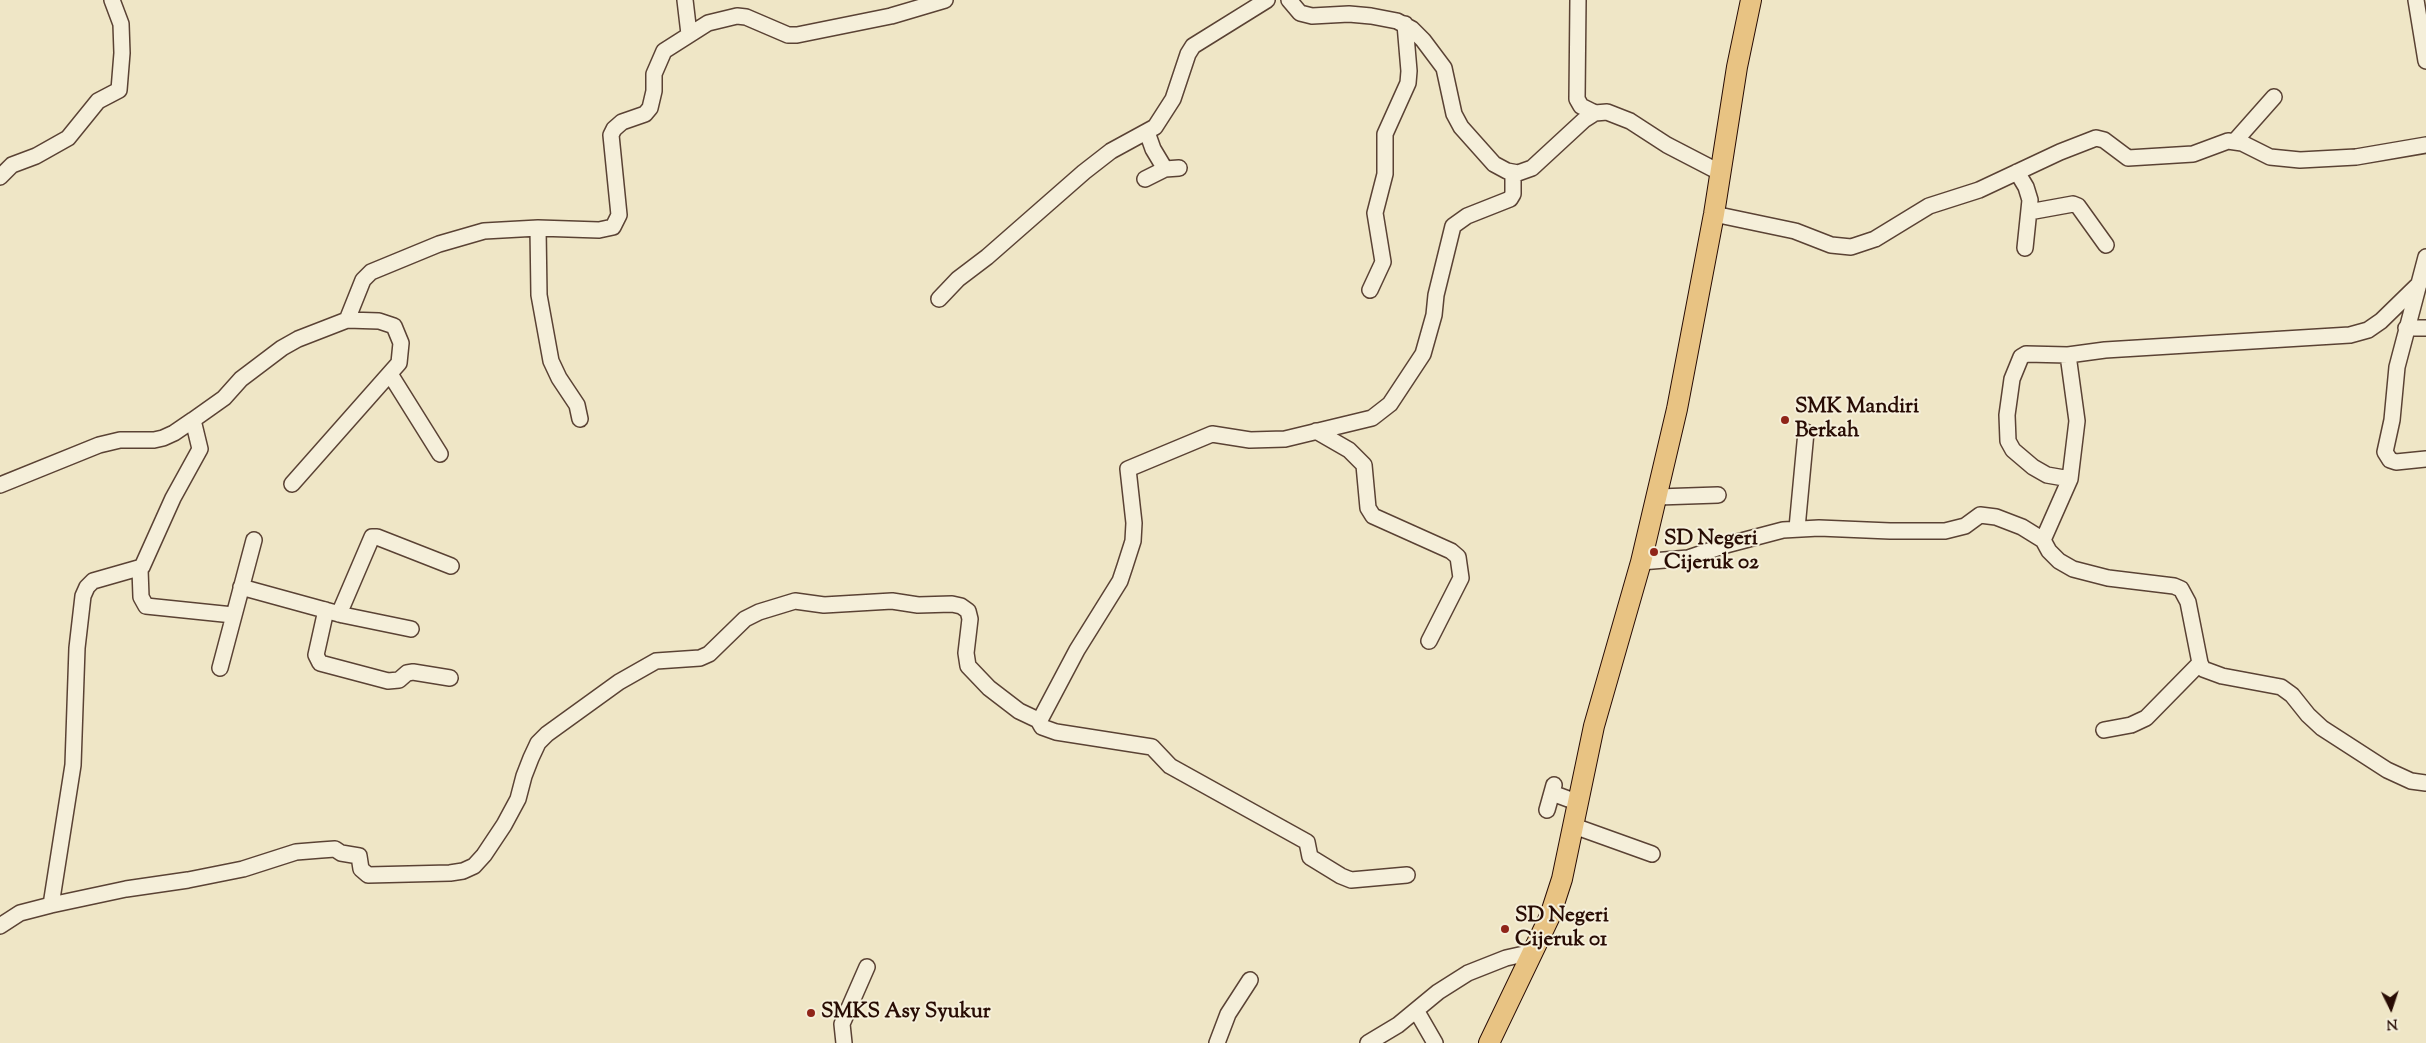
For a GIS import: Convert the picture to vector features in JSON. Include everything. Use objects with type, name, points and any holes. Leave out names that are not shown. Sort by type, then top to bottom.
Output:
[{"type":"main road","points":[[1489,1043],[1534,952],[1556,899],[1574,826],[1594,726],[1658,496],[1677,409],[1714,214],[1737,66],[1751,0]]},
{"type":"street","points":[[0,177],[12,165],[36,156],[68,138],[98,101],[119,90],[122,54],[121,24],[112,0]]},
{"type":"street","points":[[685,0],[689,34]]},
{"type":"street","points":[[347,320],[363,280],[371,272],[465,236],[501,229],[599,230],[612,227],[619,215],[611,136],[622,122],[645,114],[650,108],[657,63],[664,51],[689,34],[718,19],[737,16],[746,17],[788,35],[797,35],[891,16],[945,0]]},
{"type":"street","points":[[939,299],[958,279],[981,263],[1071,182],[1111,152],[1159,123],[1173,99],[1188,54],[1198,40],[1267,0]]},
{"type":"street","points":[[1289,0],[1300,13],[1312,16],[1349,14],[1383,18],[1405,24],[1423,40],[1444,68],[1454,114],[1465,133],[1494,164],[1513,173],[1532,168],[1541,162],[1567,134],[1595,113]]},
{"type":"street","points":[[1578,0],[1577,99],[1580,106],[1595,113],[1607,112],[1620,116],[1666,145],[1721,173]]},
{"type":"street","points":[[2416,0],[2426,61]]},
{"type":"street","points":[[1370,290],[1383,262],[1375,213],[1385,174],[1385,134],[1408,83],[1409,71],[1405,24]]},
{"type":"street","points":[[2235,141],[2274,97]]},
{"type":"street","points":[[1145,179],[1172,169],[1153,149],[1147,132]]},
{"type":"street","points":[[1714,214],[1795,231],[1831,245],[1859,246],[1875,239],[1928,206],[2021,179],[2088,140],[2101,138],[2128,158],[2193,154],[2219,142],[2235,141],[2270,157],[2300,160],[2356,157],[2426,146]]},
{"type":"street","points":[[1038,720],[1041,718],[1077,650],[1120,581],[1133,541],[1134,523],[1128,469],[1212,434],[1266,441],[1284,440],[1372,418],[1390,404],[1422,354],[1434,315],[1436,295],[1453,226],[1467,216],[1510,199],[1513,194],[1513,173]]},
{"type":"street","points":[[2021,179],[2030,200],[2025,248]]},
{"type":"street","points":[[2029,212],[2073,204],[2078,206],[2106,245]]},
{"type":"street","points":[[538,228],[538,295],[551,361],[558,378],[577,405],[580,418]]},
{"type":"street","points":[[2426,257],[2421,282],[2406,328],[2397,367],[2392,420],[2385,452],[2390,460],[2396,462],[2426,460]]},
{"type":"street","points":[[2070,479],[2046,475],[2013,450],[2008,440],[2007,415],[2012,379],[2021,357],[2026,354],[2068,354],[2105,350],[2350,335],[2368,330],[2381,321],[2421,282]]},
{"type":"street","points":[[0,485],[98,445],[120,440],[154,440],[174,434],[224,398],[241,379],[282,348],[298,339],[347,320],[379,322],[394,326],[401,343],[399,363],[292,484]]},
{"type":"street","points":[[2406,328],[2426,328]]},
{"type":"street","points":[[2043,540],[2070,479],[2077,421],[2068,354]]},
{"type":"street","points":[[390,374],[440,454]]},
{"type":"street","points":[[193,420],[200,449],[173,498],[140,569],[141,597],[146,606],[233,615]]},
{"type":"street","points":[[1316,431],[1349,450],[1364,465],[1368,508],[1373,516],[1451,551],[1458,557],[1462,578],[1429,641]]},
{"type":"street","points":[[1797,528],[1806,432]]},
{"type":"street","points":[[1658,496],[1718,496]]},
{"type":"street","points":[[1641,562],[1688,558],[1769,532],[1797,528],[1890,531],[1951,530],[1965,526],[1976,517],[1984,514],[2004,519],[2043,540],[2049,551],[2059,561],[2073,569],[2108,578],[2174,586],[2181,589],[2188,602],[2200,663],[2203,669],[2222,676],[2281,686],[2292,695],[2308,715],[2322,728],[2387,770],[2411,781],[2426,784]]},
{"type":"street","points":[[450,678],[413,672],[399,680],[388,681],[320,663],[316,656],[332,612],[372,537],[377,537],[451,566]]},
{"type":"street","points":[[220,668],[254,540]]},
{"type":"street","points":[[51,905],[73,765],[77,648],[83,596],[87,587],[93,581],[140,569]]},
{"type":"street","points":[[241,588],[332,612],[411,629]]},
{"type":"street","points":[[0,926],[20,913],[51,905],[126,889],[188,880],[243,869],[296,852],[335,849],[341,853],[359,856],[361,869],[368,875],[463,871],[474,866],[484,855],[504,825],[518,799],[531,758],[538,744],[547,734],[619,682],[656,661],[700,658],[709,654],[745,619],[759,612],[795,601],[824,604],[892,602],[961,606],[968,610],[970,619],[966,653],[968,666],[989,688],[1019,711],[1038,720],[1042,727],[1056,732],[1152,747],[1170,766],[1308,842],[1310,857],[1341,876],[1351,880],[1407,875]]},
{"type":"street","points":[[2104,730],[2131,725],[2146,718],[2200,663]]},
{"type":"street","points":[[1547,810],[1553,789],[1579,803]]},
{"type":"street","points":[[1574,826],[1652,854]]},
{"type":"street","points":[[1368,1043],[1398,1025],[1438,992],[1477,968],[1506,958],[1534,952]]},
{"type":"street","points":[[844,1043],[842,1024],[867,967]]},
{"type":"street","points":[[1216,1043],[1228,1014],[1250,980]]},
{"type":"street","points":[[1416,1010],[1435,1043]]},
{"type":"place","name":"SMK Mandiri Berkah","points":[[1785,420]]},
{"type":"place","name":"SD Negeri Cijeruk 02","points":[[1654,552]]},
{"type":"place","name":"SD Negeri Cijeruk 01","points":[[1505,929]]},
{"type":"place","name":"SMKS Asy Syukur","points":[[811,1013]]}]
